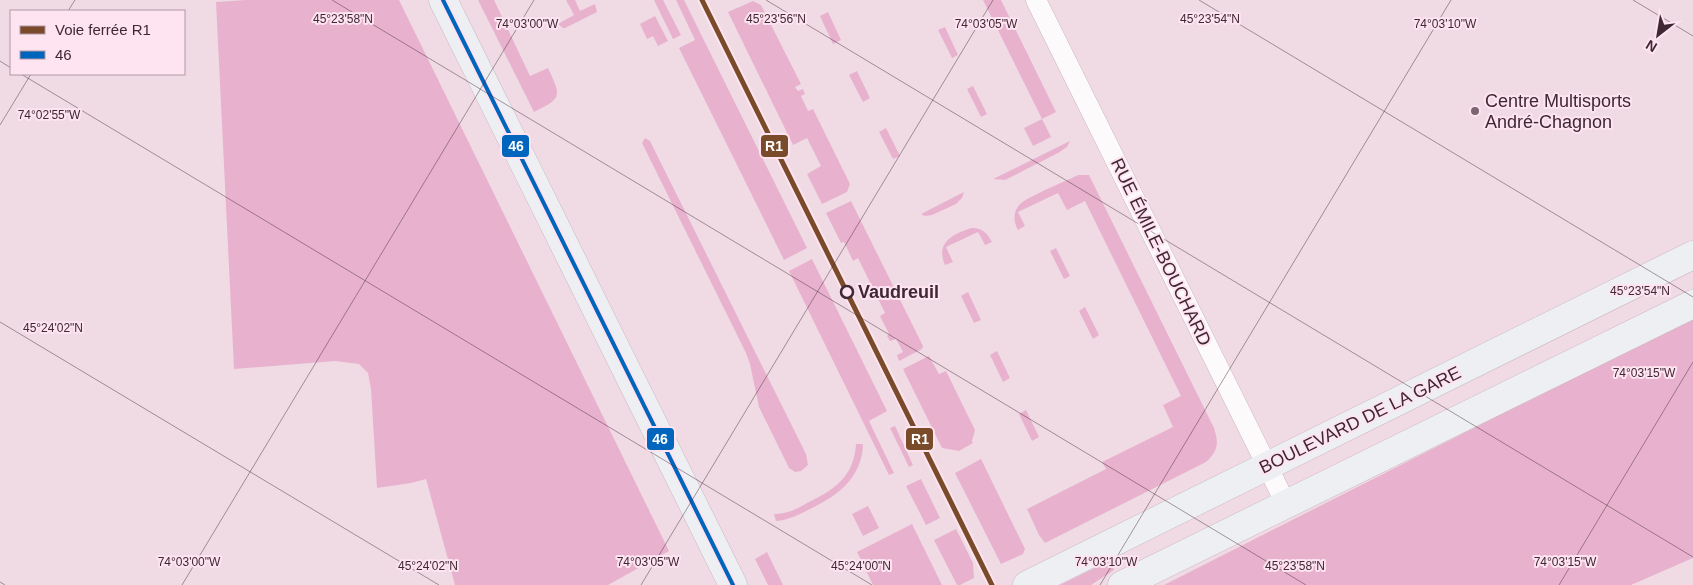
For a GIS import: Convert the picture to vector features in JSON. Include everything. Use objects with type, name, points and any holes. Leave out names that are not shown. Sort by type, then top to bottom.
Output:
[{"type":"main road","points":[[443,0],[733,585]]},
{"type":"main road","name":"BOULEVARD DE LA GARE","points":[[1027,585],[1693,255]]},
{"type":"main road","points":[[1122,585],[1693,304]]},
{"type":"street","name":"RUE ÉMILE-BOUCHARD","points":[[1036,0],[1286,504]]},
{"type":"shaded area","points":[[246,0],[399,0],[669,551],[608,585],[455,585],[426,479],[377,488],[371,389],[368,373],[359,364],[335,361],[234,369],[216,2]]},
{"type":"shaded area","points":[[478,0],[494,0],[530,76],[548,68],[557,91],[555,99],[550,103],[534,112]]},
{"type":"shaded area","points":[[566,0],[575,0],[580,11],[595,4],[597,12],[563,28],[558,24],[574,15]]},
{"type":"shaded area","points":[[654,0],[663,0],[681,35],[673,39]]},
{"type":"shaded area","points":[[676,0],[684,0],[807,248],[784,260],[679,48],[695,40]]},
{"type":"shaded area","points":[[983,0],[1001,0],[1056,112],[1042,119]]},
{"type":"shaded area","points":[[753,1],[761,5],[801,84],[795,87],[798,91],[803,89],[805,94],[801,96],[808,111],[813,109],[850,184],[847,192],[822,204],[807,174],[821,166],[807,138],[793,145],[728,12]]},
{"type":"shaded area","points":[[828,12],[841,40],[833,44],[820,16]]},
{"type":"shaded area","points":[[655,16],[668,41],[658,46],[653,36],[647,39],[640,24]]},
{"type":"shaded area","points":[[945,27],[958,55],[952,58],[938,30]]},
{"type":"shaded area","points":[[857,71],[870,98],[863,102],[849,75]]},
{"type":"shaded area","points":[[973,86],[987,114],[981,117],[967,89]]},
{"type":"shaded area","points":[[1042,119],[1051,137],[1033,146],[1024,128]]},
{"type":"shaded area","points":[[886,128],[900,156],[893,159],[879,132]]},
{"type":"shaded area","points":[[645,138],[650,141],[806,454],[808,465],[801,471],[795,472],[789,468],[759,407],[746,353],[642,143]]},
{"type":"shaded area","points":[[1070,141],[1067,147],[1058,153],[1005,180],[993,179]]},
{"type":"shaded area","points":[[1078,175],[1089,175],[1214,428],[1217,442],[1213,454],[1206,462],[1045,543],[1039,535],[1027,509],[1106,469],[1102,462],[1173,427],[1163,405],[1181,396],[1085,201],[1067,210],[1058,193],[1018,212],[1025,226],[1018,230],[1016,227],[1015,213],[1020,204]]},
{"type":"shaded area","points":[[964,192],[962,198],[956,204],[932,215],[925,216],[921,214]]},
{"type":"shaded area","points":[[851,201],[923,346],[922,349],[899,361],[897,355],[903,352],[896,339],[890,341],[887,336],[889,334],[880,316],[885,313],[858,258],[853,261],[844,242],[841,243],[826,213]]},
{"type":"shaded area","points":[[971,228],[984,232],[992,242],[985,245],[978,232],[946,247],[953,262],[945,265],[942,251],[944,245],[958,233]]},
{"type":"shaded area","points":[[1056,248],[1070,276],[1064,279],[1050,251]]},
{"type":"shaded area","points":[[812,259],[887,411],[869,421],[894,473],[889,475],[789,271]]},
{"type":"shaded area","points":[[968,292],[981,320],[974,323],[961,296]]},
{"type":"shaded area","points":[[1085,307],[1099,335],[1093,339],[1079,311]]},
{"type":"shaded area","points":[[1693,320],[1693,558],[1631,585],[1164,585],[1600,364]]},
{"type":"shaded area","points":[[997,351],[1010,378],[1003,382],[990,355]]},
{"type":"shaded area","points":[[929,356],[939,374],[946,371],[975,430],[973,443],[959,451],[942,448],[903,369]]},
{"type":"shaded area","points":[[1026,410],[1039,437],[1032,441],[1019,414]]},
{"type":"shaded area","points":[[895,426],[913,465],[909,467],[890,428]]},
{"type":"shaded area","points":[[856,444],[863,444],[862,456],[854,475],[840,491],[822,503],[803,512],[790,518],[776,521],[774,514],[788,512],[799,507],[826,493],[841,481],[851,465]]},
{"type":"shaded area","points":[[981,459],[1025,549],[1023,554],[1001,564],[955,473]]},
{"type":"shaded area","points":[[921,479],[940,518],[926,525],[906,486]]},
{"type":"shaded area","points":[[868,506],[879,528],[863,536],[852,514]]},
{"type":"shaded area","points":[[912,524],[942,585],[873,585],[857,552]]},
{"type":"shaded area","points":[[956,529],[973,563],[974,578],[960,585],[957,585],[934,540]]},
{"type":"shaded area","points":[[767,552],[783,585],[768,585],[755,559]]},
{"type":"shaded area","points":[[1109,561],[1114,570],[1091,585],[1060,585]]},
{"type":"rail line","name":"R1","points":[[702,0],[992,585]]},
{"type":"transit line","name":"46","points":[[443,0],[733,585]]},
{"type":"place","name":"Centre Multisports André-Chagnon","points":[[1475,111]]},
{"type":"place","name":"Vaudreuil","points":[[847,292]]}]
